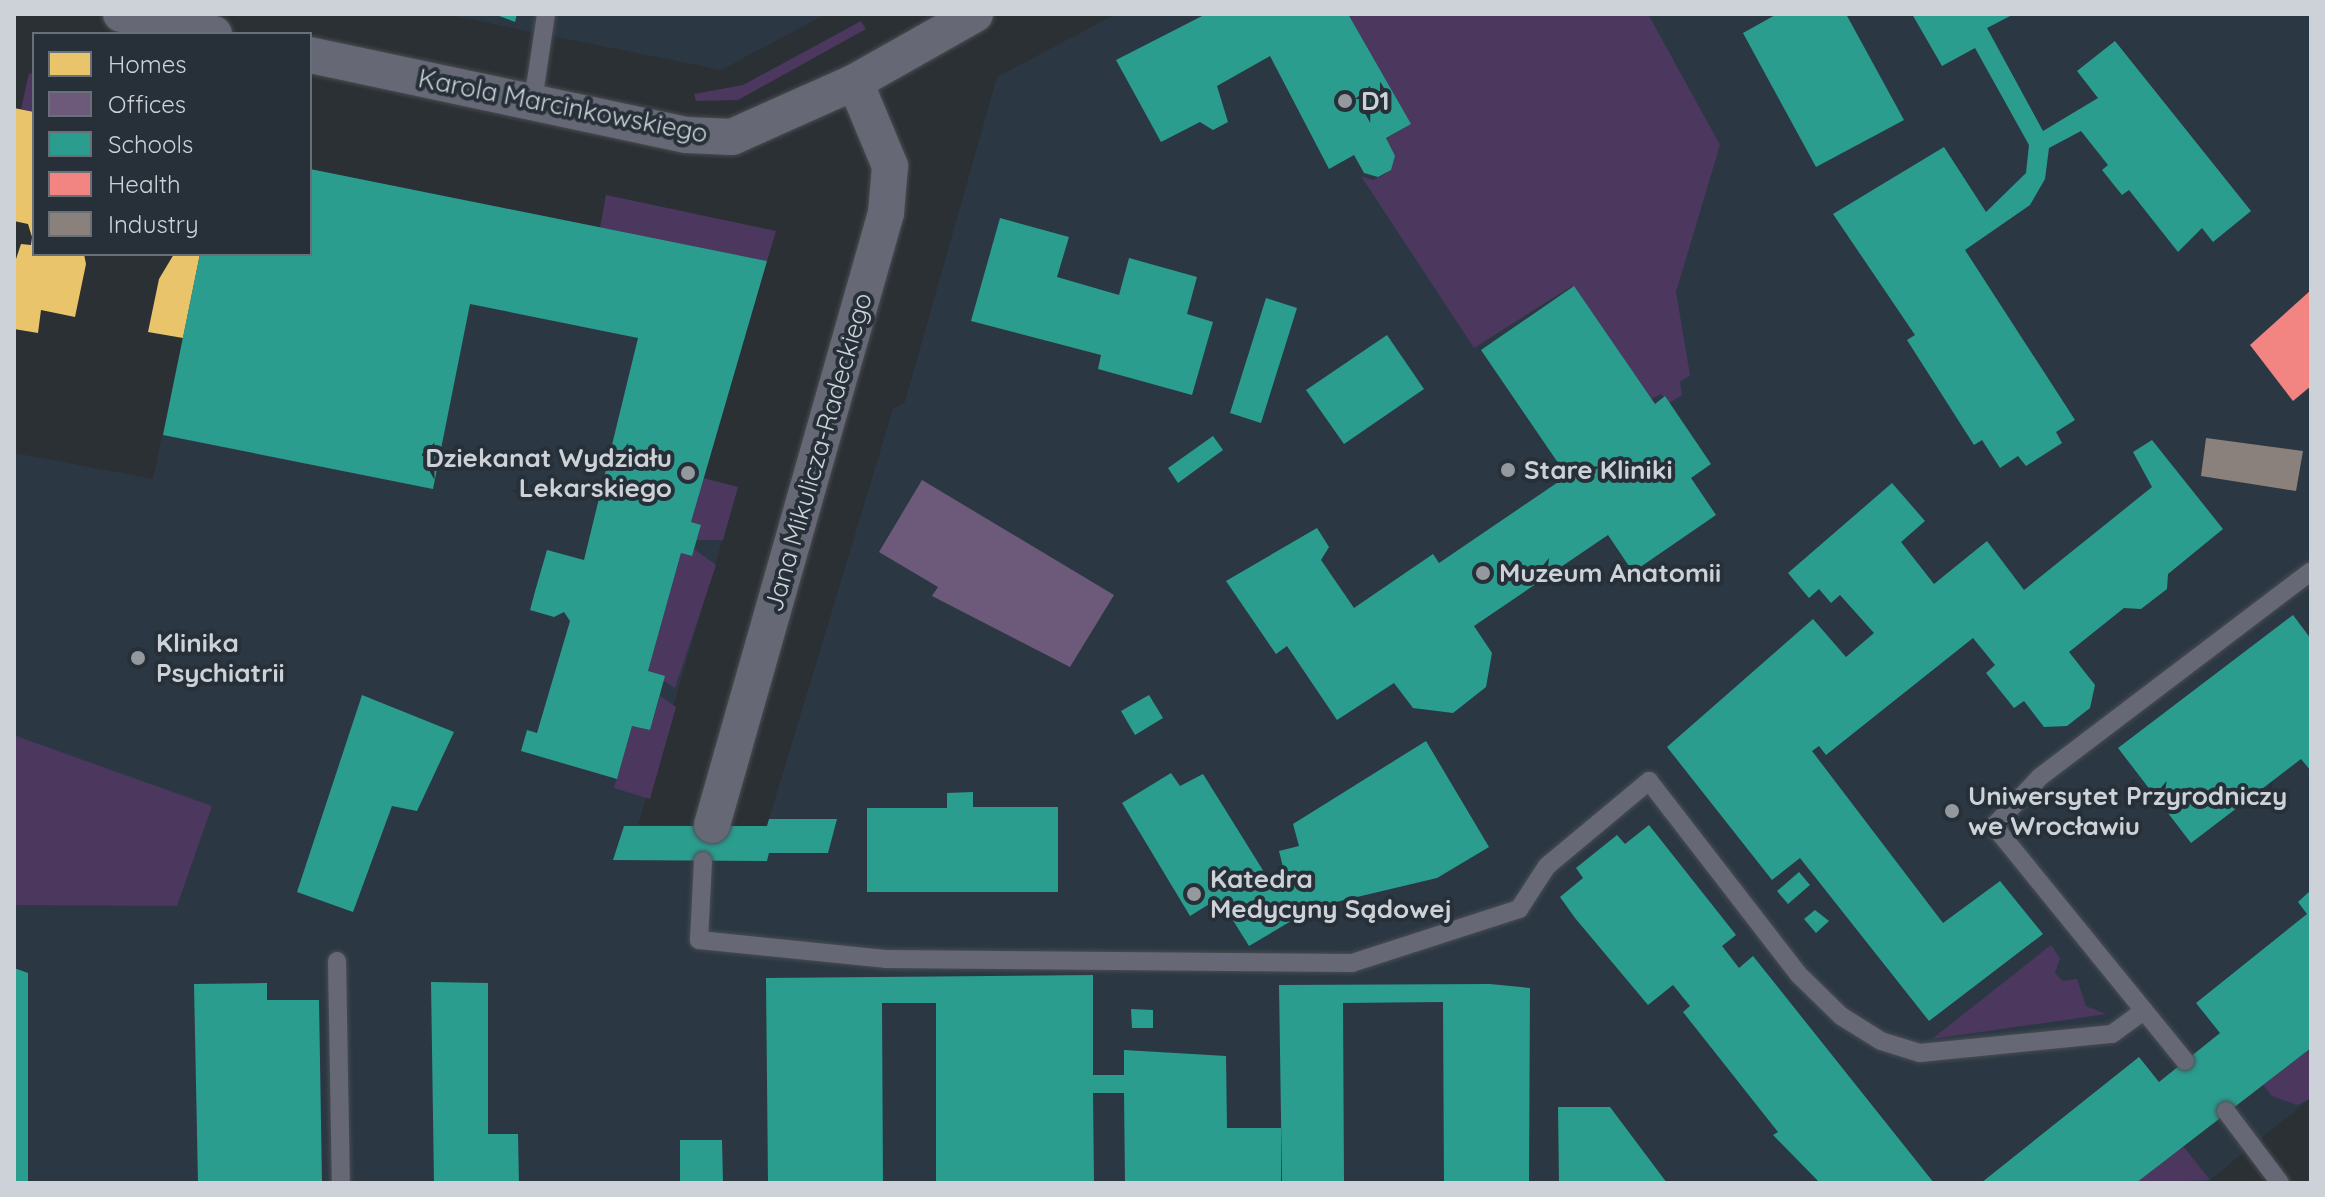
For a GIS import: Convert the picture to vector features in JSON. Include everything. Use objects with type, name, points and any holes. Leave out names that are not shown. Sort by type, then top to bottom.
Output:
[{"type":"street","points":[[121,14],[205,32]]},
{"type":"street","name":"Karola Marcinkowskiego","points":[[312,55],[687,135],[732,137],[855,82],[975,14]]},
{"type":"street","name":"Jana Mikulicza-Radeckiego","points":[[712,825],[891,188],[890,166],[855,82]]},
{"type":"lane","points":[[533,101],[546,14]]},
{"type":"lane","points":[[2185,1061],[1994,826],[2040,777],[2311,571]]},
{"type":"lane","points":[[703,861],[699,940],[885,959],[1352,963],[1519,909],[1547,866],[1649,781],[1798,974],[1841,1016],[1881,1041],[1920,1053],[2112,1034],[2144,1011]]},
{"type":"lane","points":[[337,961],[341,1183]]},
{"type":"lane","points":[[2226,1111],[2280,1183]]},
{"type":"shaded area","points":[[444,14],[826,14],[721,70]]},
{"type":"shaded area","points":[[1116,14],[2311,14],[2311,1098],[2206,1183],[14,1183],[14,453],[153,479],[200,256],[312,256],[312,169],[600,228],[606,195],[776,231],[704,478],[738,487],[638,825],[767,826],[893,409],[905,402],[997,77]]},
{"type":"shaded area","points":[[1344,14],[1648,14],[1720,145],[1676,292],[1690,375],[1680,382],[1682,395],[1669,403],[1661,394],[1649,400],[1572,286],[1474,348],[1361,176],[1373,180],[1387,173],[1379,143],[1404,128]]},
{"type":"shaded area","points":[[861,21],[866,29],[738,100],[696,101],[694,94],[743,85]]},
{"type":"shaded area","points":[[29,73],[32,74],[32,112],[21,109]]},
{"type":"shaded area","points":[[606,195],[776,231],[767,261],[600,228]]},
{"type":"shaded area","points":[[703,478],[738,487],[723,540],[697,540],[701,525],[691,522]]},
{"type":"shaded area","points":[[694,549],[716,565],[675,688],[648,671],[681,553],[692,556]]},
{"type":"shaded area","points":[[660,696],[676,707],[650,799],[614,788],[632,726],[650,730]]},
{"type":"shaded area","points":[[16,736],[212,806],[177,906],[14,905]]},
{"type":"shaded area","points":[[2051,945],[2060,958],[2055,973],[2063,981],[2077,979],[2086,1006],[2106,1014],[1932,1039]]},
{"type":"shaded area","points":[[2311,1048],[2311,1098],[2297,1105],[2272,1096],[2263,1085]]},
{"type":"shaded area","points":[[2183,1146],[2210,1180],[2136,1183]]},
{"type":"building: Homes","points":[[14,108],[32,112],[32,237],[28,224],[14,221]]},
{"type":"building: Homes","points":[[32,237],[32,256],[84,256],[86,264],[75,317],[41,310],[38,333],[14,329],[14,265],[21,244],[31,245]]},
{"type":"building: Homes","points":[[173,256],[200,256],[183,338],[148,332],[159,279]]},
{"type":"building: Offices","points":[[922,480],[1114,595],[1070,667],[932,596],[938,587],[879,552]]},
{"type":"building: Schools","points":[[494,14],[517,14],[515,22]]},
{"type":"building: Schools","name":"D1","points":[[1206,14],[1348,14],[1411,124],[1386,138],[1395,156],[1391,170],[1378,177],[1364,173],[1354,155],[1329,169],[1270,56],[1217,86],[1228,122],[1213,130],[1200,122],[1161,142],[1116,60]]},
{"type":"building: Schools","points":[[1777,14],[1846,14],[1904,120],[1816,167],[1743,33]]},
{"type":"building: Schools","points":[[1912,14],[2014,14],[1987,28],[2043,131],[2098,98],[2077,71],[2115,41],[2251,211],[2213,242],[2202,228],[2178,252],[2129,190],[2122,195],[2102,170],[2108,165],[2081,131],[2049,148],[2045,179],[2030,205],[1965,250],[2075,420],[2056,432],[2062,443],[2026,466],[2018,456],[2000,468],[1982,440],[1974,445],[1907,340],[1915,335],[1833,214],[1944,147],[1986,212],[2026,173],[2029,145],[1975,48],[1942,66]]},
{"type":"building: Schools","points":[[312,169],[767,261],[691,522],[701,525],[692,556],[681,553],[648,671],[665,676],[650,730],[632,726],[617,779],[521,751],[527,730],[537,733],[570,621],[564,612],[554,617],[530,610],[536,588],[547,550],[584,560],[638,338],[470,304],[433,489],[163,435],[200,256],[312,256]]},
{"type":"building: Schools","points":[[1000,218],[1069,237],[1057,277],[1119,295],[1129,258],[1197,277],[1187,314],[1213,322],[1192,395],[1098,369],[1101,355],[971,321]]},
{"type":"building: Schools","points":[[1574,286],[1655,404],[1665,396],[1711,464],[1691,478],[1716,515],[1633,572],[1608,535],[1474,626],[1492,653],[1486,687],[1453,713],[1413,708],[1394,683],[1337,720],[1287,646],[1276,654],[1226,581],[1317,528],[1329,547],[1321,560],[1354,608],[1433,554],[1439,563],[1567,476],[1481,350]]},
{"type":"building: Schools","points":[[1266,298],[1297,308],[1261,423],[1230,413]]},
{"type":"building: Schools","points":[[1387,335],[1424,389],[1344,444],[1306,390]]},
{"type":"building: Schools","points":[[1213,436],[1223,450],[1178,483],[1168,468]]},
{"type":"building: Schools","points":[[2152,440],[2223,529],[2168,574],[2167,589],[2141,609],[2124,608],[2069,652],[2095,685],[2090,708],[2067,726],[2044,727],[2024,701],[2014,708],[1986,673],[1995,665],[1973,638],[1826,755],[1819,746],[1812,751],[1943,923],[2000,881],[2043,934],[1929,1021],[1800,858],[1772,880],[1667,747],[1813,619],[1846,657],[1874,633],[1840,595],[1831,603],[1819,589],[1809,598],[1788,573],[1892,483],[1925,521],[1901,542],[1934,584],[1987,541],[2024,590],[2152,487],[2133,452]]},
{"type":"building: Schools","points":[[2293,615],[2311,639],[2311,771],[2301,759],[2191,843],[2118,748]]},
{"type":"building: Schools","points":[[362,695],[454,732],[417,811],[392,806],[353,912],[297,892]]},
{"type":"building: Schools","points":[[1149,695],[1163,718],[1135,735],[1121,711]]},
{"type":"building: Schools","points":[[1426,741],[1489,847],[1437,878],[1315,907],[1249,946],[1219,898],[1190,916],[1122,803],[1171,773],[1180,786],[1203,774],[1269,880],[1284,871],[1279,851],[1299,846],[1293,824]]},
{"type":"building: Schools","points":[[973,792],[973,807],[1058,807],[1058,892],[867,892],[867,808],[947,808],[947,793]]},
{"type":"building: Schools","points":[[769,819],[837,819],[828,853],[769,853],[767,861],[613,860],[624,826],[767,826]]},
{"type":"building: Schools","points":[[1649,825],[1736,935],[1722,946],[1739,968],[1753,956],[1934,1183],[1820,1183],[1773,1135],[1778,1132],[1683,1012],[1690,1006],[1673,985],[1648,1005],[1575,918],[1560,897],[1583,878],[1576,868],[1617,835],[1625,844]]},
{"type":"building: Schools","points":[[1799,872],[1810,885],[1788,904],[1777,891]]},
{"type":"building: Schools","points":[[2311,890],[2311,1048],[2136,1183],[1981,1183],[2139,1057],[2159,1082],[2220,1033],[2196,1003],[2307,914],[2298,902]]},
{"type":"building: Schools","points":[[1815,910],[1829,921],[1816,933],[1804,919]]},
{"type":"building: Schools","points":[[14,968],[28,973],[28,1183],[14,1183]]},
{"type":"building: Schools","points":[[1093,975],[1093,1075],[1124,1075],[1124,1050],[1226,1056],[1227,1128],[1281,1128],[1281,1183],[1125,1183],[1124,1093],[1093,1093],[1094,1183],[936,1183],[936,1003],[882,1003],[883,1183],[768,1183],[766,978]]},
{"type":"building: Schools","points":[[431,982],[488,983],[488,1134],[518,1134],[519,1183],[434,1183]]},
{"type":"building: Schools","points":[[267,983],[267,1000],[319,1000],[322,1183],[198,1183],[194,984]]},
{"type":"building: Schools","points":[[1490,984],[1530,988],[1529,1183],[1444,1183],[1443,1002],[1343,1003],[1344,1183],[1282,1183],[1279,985]]},
{"type":"building: Schools","points":[[1131,1009],[1153,1010],[1153,1028],[1132,1028]]},
{"type":"building: Schools","points":[[1558,1107],[1610,1107],[1667,1183],[1559,1183]]},
{"type":"building: Schools","points":[[680,1140],[722,1140],[723,1183],[680,1183]]},
{"type":"building: Health","points":[[2311,290],[2311,386],[2293,401],[2250,345]]},
{"type":"building: Industry","points":[[2206,438],[2303,451],[2296,491],[2201,476]]},
{"type":"place","name":"D1","points":[[1345,101]]},
{"type":"place","name":"Stare Kliniki","points":[[1508,470]]},
{"type":"place","name":"Dziekanat Wydziału Lekarskiego","points":[[688,473]]},
{"type":"place","name":"Muzeum Anatomii","points":[[1483,573]]},
{"type":"place","name":"Klinika Psychiatrii","points":[[138,658]]},
{"type":"place","name":"Uniwersytet Przyrodniczy we Wrocławiu","points":[[1952,811]]},
{"type":"place","name":"Katedra Medycyny Sądowej","points":[[1194,894]]}]
